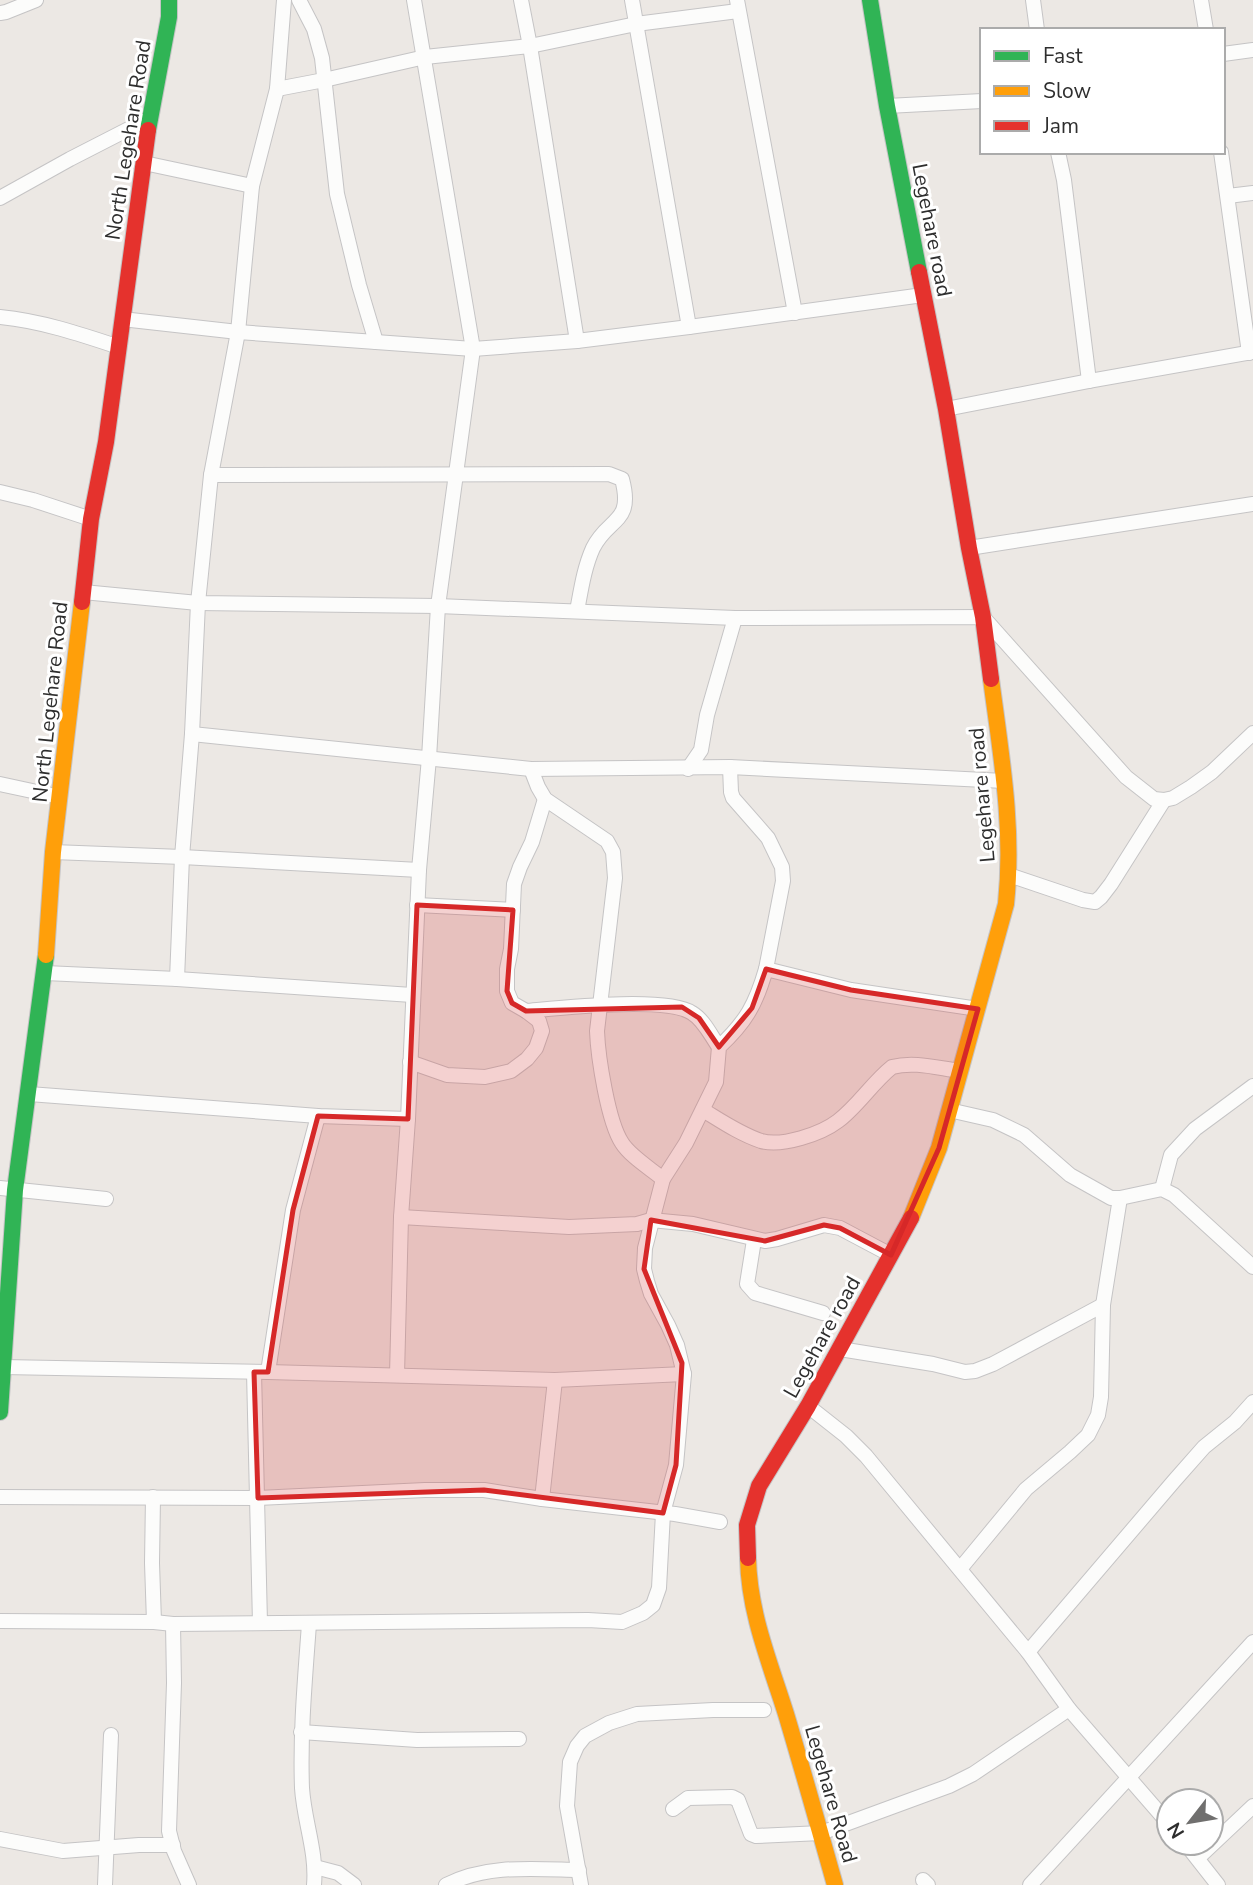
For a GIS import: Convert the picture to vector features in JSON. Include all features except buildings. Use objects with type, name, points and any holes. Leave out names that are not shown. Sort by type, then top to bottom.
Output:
[{"type":"main road","name":"North Legehare Road","points":[[0,1412],[8,1189],[29,1094],[45,973],[54,852],[91,519],[106,442],[150,118],[169,18],[169,0]]},
{"type":"main road","name":"Legehare road","points":[[784,1709],[757,1627],[748,1577],[747,1525],[759,1486],[808,1406],[914,1213],[939,1148],[1006,904],[1009,875],[1008,805],[983,617],[887,106],[870,0]]},
{"type":"main road","name":"Legehare Road","points":[[784,1709],[835,1885]]},
{"type":"street","points":[[0,13],[36,0]]},
{"type":"street","points":[[177,979],[198,603],[211,475],[239,332],[252,186],[277,89],[284,0]]},
{"type":"street","points":[[299,0],[314,29],[322,58],[337,194],[376,342]]},
{"type":"street","points":[[397,1375],[401,1217],[408,1119],[412,995],[438,606],[474,349],[414,0]]},
{"type":"street","points":[[521,0],[577,341]]},
{"type":"street","points":[[632,0],[689,327]]},
{"type":"street","points":[[1033,0],[1037,28]]},
{"type":"street","points":[[1201,0],[1206,28]]},
{"type":"street","points":[[277,89],[425,57],[530,46],[737,6],[795,313]]},
{"type":"street","points":[[1225,54],[1253,50]]},
{"type":"street","points":[[887,106],[980,101]]},
{"type":"street","points":[[0,198],[150,118]]},
{"type":"street","points":[[1058,154],[1089,381]]},
{"type":"street","points":[[946,409],[1251,352],[1221,154]]},
{"type":"street","points":[[145,163],[252,186]]},
{"type":"street","points":[[1228,196],[1253,193]]},
{"type":"street","points":[[122,319],[239,332],[474,349],[577,341],[923,295]]},
{"type":"street","points":[[0,317],[23,319],[118,347]]},
{"type":"street","points":[[211,475],[609,474],[622,479],[625,508],[616,523],[602,533],[586,563],[577,611]]},
{"type":"street","points":[[0,492],[91,519]]},
{"type":"street","points":[[969,548],[1253,504]]},
{"type":"street","points":[[83,592],[198,603],[438,606],[735,618],[983,617],[1126,777],[1154,799],[1173,798],[1212,772],[1252,737]]},
{"type":"street","points":[[688,769],[701,750],[707,715],[735,618]]},
{"type":"street","points":[[192,734],[531,769],[730,767],[1004,781]]},
{"type":"street","points":[[719,1047],[738,1030],[760,990],[781,892],[782,867],[768,838],[733,798],[730,767]]},
{"type":"street","points":[[531,769],[545,799],[607,841],[613,852],[614,878],[597,1031],[598,1054],[614,1125],[622,1144],[663,1179]]},
{"type":"street","points":[[0,783],[61,797]]},
{"type":"street","points":[[410,1062],[447,1075],[485,1077],[511,1071],[536,1048],[542,1031],[539,1021],[512,1003],[507,991],[507,969],[511,949],[514,884],[532,842],[545,799]]},
{"type":"street","points":[[1009,875],[1095,902],[1111,884],[1164,800]]},
{"type":"street","points":[[54,852],[419,870]]},
{"type":"street","points":[[417,905],[513,909]]},
{"type":"street","points":[[766,969],[851,989],[978,1009]]},
{"type":"street","points":[[45,973],[412,995]]},
{"type":"street","points":[[0,1621],[173,1624],[588,1620],[622,1622],[649,1609],[659,1588],[677,1465],[684,1374],[677,1345],[652,1294],[644,1269],[645,1248],[663,1179],[686,1143],[716,1082],[719,1047],[699,1018],[682,1007],[600,1005],[526,1011]]},
{"type":"street","points":[[703,1110],[748,1136],[773,1143],[801,1138],[838,1121],[892,1067],[916,1064],[960,1071]]},
{"type":"street","points":[[1162,1189],[1171,1155],[1195,1129],[1253,1086]]},
{"type":"street","points":[[29,1094],[318,1116],[408,1119]]},
{"type":"street","points":[[949,1110],[993,1121],[1024,1135],[1070,1175],[1111,1198],[1162,1189],[1174,1195],[1253,1268]]},
{"type":"street","points":[[260,1623],[258,1498],[261,1372],[293,1210],[318,1116]]},
{"type":"street","points":[[8,1189],[106,1199]]},
{"type":"street","points":[[960,1569],[1026,1489],[1088,1435],[1098,1415],[1101,1397],[1103,1305],[1120,1198]]},
{"type":"street","points":[[401,1217],[569,1227],[637,1224],[651,1220],[693,1224],[765,1241],[824,1225],[841,1227],[891,1255]]},
{"type":"street","points":[[754,1240],[747,1284],[749,1287],[755,1293],[824,1313]]},
{"type":"street","points":[[840,1349],[954,1370],[975,1371],[1103,1305]]},
{"type":"street","points":[[3,1367],[555,1380],[684,1374]]},
{"type":"street","points":[[542,1500],[555,1380]]},
{"type":"street","points":[[1028,1652],[1181,1472],[1253,1402]]},
{"type":"street","points":[[808,1406],[866,1456],[1028,1652],[1069,1709],[1155,1808]]},
{"type":"street","points":[[0,1497],[258,1498],[484,1490],[542,1500],[668,1513],[720,1522]]},
{"type":"street","points":[[153,1497],[154,1622]]},
{"type":"street","points":[[173,1624],[174,1683],[169,1831],[189,1885]]},
{"type":"street","points":[[309,1624],[301,1732],[302,1791],[315,1867],[314,1885]]},
{"type":"street","points":[[1030,1885],[1253,1642]]},
{"type":"street","points":[[673,1809],[688,1798],[732,1797],[738,1800],[751,1834],[821,1833],[948,1786],[973,1774],[1069,1709]]},
{"type":"street","points":[[581,1885],[567,1806],[570,1762],[585,1736],[609,1723],[636,1714],[764,1710]]},
{"type":"street","points":[[301,1732],[417,1740],[519,1739]]},
{"type":"street","points":[[104,1885],[111,1735]]},
{"type":"street","points":[[1218,1885],[1198,1858],[1253,1806]]},
{"type":"street","points":[[0,1839],[63,1851],[173,1845]]},
{"type":"street","points":[[315,1867],[338,1873],[354,1885]]},
{"type":"street","points":[[446,1885],[480,1872],[519,1868],[579,1870]]},
{"type":"highlighted area","points":[[417,905],[513,910],[507,991],[512,1003],[526,1011],[682,1007],[699,1018],[719,1047],[752,1008],[766,969],[851,990],[978,1009],[939,1148],[891,1255],[840,1228],[824,1225],[765,1241],[651,1220],[644,1269],[682,1363],[676,1465],[663,1513],[484,1490],[258,1498],[254,1372],[268,1372],[293,1210],[318,1116],[408,1119]]},
{"type":"traffic: fast","points":[[148,130],[169,17],[169,0]]},
{"type":"traffic: fast","points":[[870,0],[919,272]]},
{"type":"traffic: fast","points":[[0,1412],[15,1190],[46,955]]},
{"type":"traffic: slow","points":[[46,955],[53,852],[82,602]]},
{"type":"traffic: slow","points":[[911,1218],[939,1148],[1006,904],[1007,819],[991,679]]},
{"type":"traffic: slow","points":[[748,1558],[752,1598],[761,1638],[786,1714],[835,1885]]},
{"type":"traffic: jam","points":[[82,602],[91,519],[106,442],[148,130]]},
{"type":"traffic: jam","points":[[919,272],[983,617],[991,679]]},
{"type":"traffic: jam","points":[[748,1558],[747,1525],[759,1486],[808,1406],[911,1218]]}]
